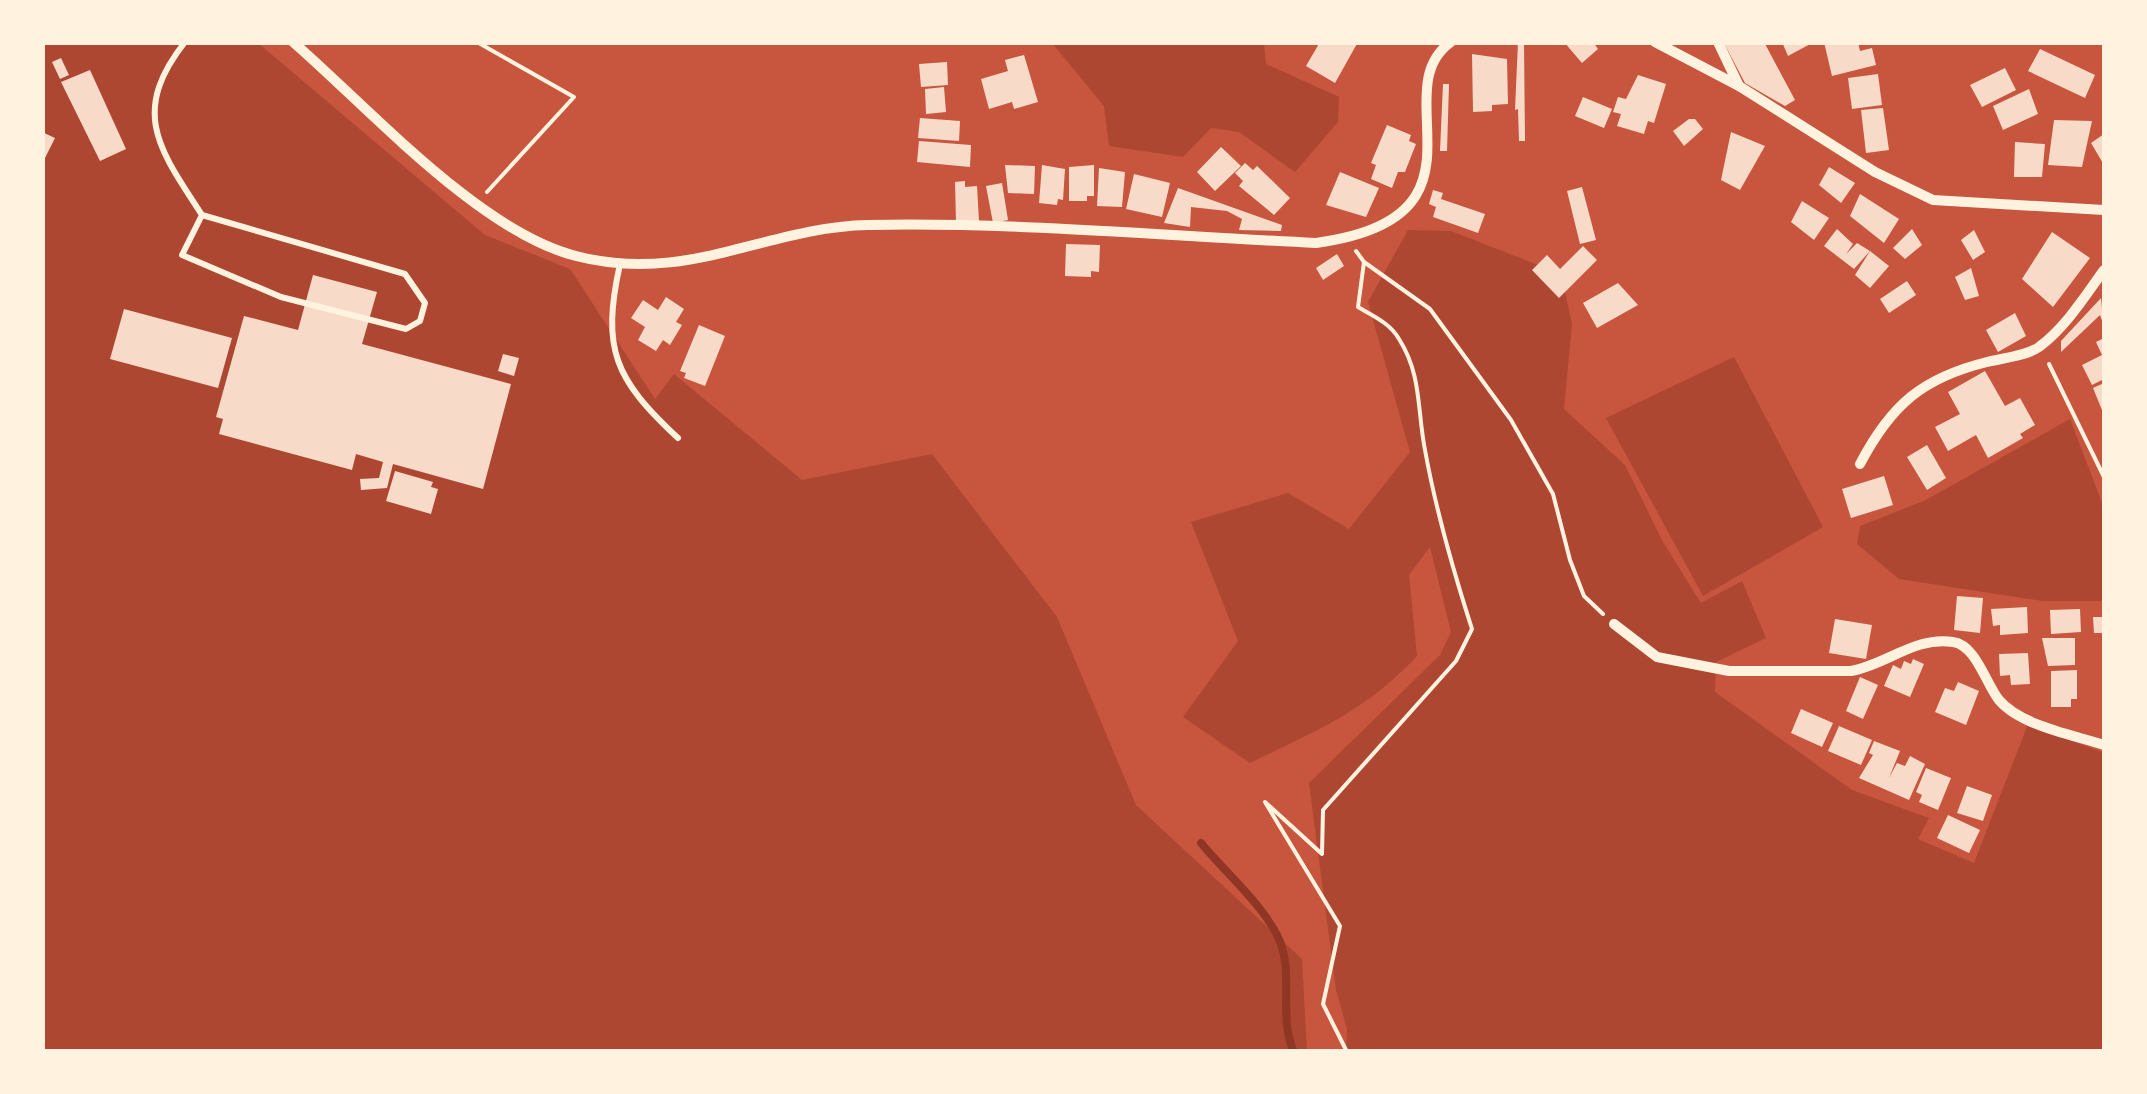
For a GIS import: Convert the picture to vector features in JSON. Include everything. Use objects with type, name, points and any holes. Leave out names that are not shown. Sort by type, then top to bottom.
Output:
[{"type":"street","points":[[293,42],[478,203],[530,238],[574,256],[620,264],[694,261],[864,224],[1316,243],[1377,231],[1414,196],[1426,171],[1434,60],[1451,42]]},
{"type":"street","points":[[1655,42],[1739,86],[1875,172],[1932,200],[2104,210]]},
{"type":"street","points":[[1718,42],[1739,86]]},
{"type":"street","points":[[1860,464],[1880,426],[1905,398],[1973,365],[2040,346],[2064,324],[2104,270]]},
{"type":"street","points":[[1614,624],[1657,657],[1729,671],[1851,671],[1870,668],[1914,645],[1955,642],[1968,650],[2000,703],[2021,716],[2104,745]]},
{"type":"lane","points":[[186,42],[163,71],[154,111],[158,148],[202,215],[405,274],[426,303],[420,322],[406,329],[281,297],[182,254],[202,215]]},
{"type":"lane","points":[[620,264],[610,308],[621,374],[636,399],[678,438]]},
{"type":"path","points":[[477,42],[574,97],[478,203]]},
{"type":"path","points":[[1348,238],[1364,262],[1430,309],[1511,420],[1552,494],[1584,596],[1614,624]]},
{"type":"path","points":[[1347,1052],[1323,1004],[1340,926],[1265,802],[1322,854],[1323,810],[1456,661],[1472,629],[1449,556],[1425,452],[1419,380],[1399,338],[1385,323],[1358,306],[1364,262]]},
{"type":"path","points":[[2040,346],[2104,477]]},
{"type":"shaded area","points":[[42,43],[258,43],[485,235],[570,269],[655,399],[674,374],[802,480],[932,454],[1057,617],[1136,805],[1302,959],[1307,1051],[43,1051]]},
{"type":"shaded area","points":[[1052,43],[1264,43],[1266,64],[1339,97],[1338,122],[1295,172],[1239,132],[1211,128],[1183,157],[1109,146],[1104,106]]},
{"type":"shaded area","points":[[1408,230],[1451,231],[1561,274],[1572,324],[1564,409],[1625,465],[1663,542],[1701,603],[1742,581],[1766,638],[1716,662],[1715,692],[1852,790],[1929,818],[1918,839],[1974,863],[2028,724],[2104,753],[2104,1051],[1346,1051],[1347,1029],[1336,990],[1309,783],[1440,655],[1451,632],[1430,547],[1409,575],[1417,656],[1359,706],[1250,763],[1183,717],[1238,641],[1191,522],[1288,493],[1349,529],[1410,452],[1368,302]]},
{"type":"shaded area","points":[[1734,357],[1823,527],[1703,596],[1606,418]]},
{"type":"shaded area","points":[[2070,419],[2104,508],[2104,601],[2043,601],[1899,579],[1857,544],[1860,526],[1926,500]]},
{"type":"building","points":[[1320,42],[1358,42],[1335,83],[1306,66]]},
{"type":"building","points":[[1518,42],[1524,42],[1525,141],[1519,141],[1518,109],[1515,110]]},
{"type":"building","points":[[1564,42],[1593,42],[1598,49],[1582,63]]},
{"type":"building","points":[[1764,42],[1795,100],[1785,106],[1745,83],[1725,45]]},
{"type":"building","points":[[1782,42],[1814,42],[1788,56]]},
{"type":"building","points":[[1824,42],[1858,42],[1860,51],[1872,48],[1876,65],[1832,76]]},
{"type":"building","points":[[2040,49],[2095,75],[2085,98],[2028,71]]},
{"type":"building","points":[[1472,54],[1507,59],[1508,104],[1492,105],[1492,111],[1473,112]]},
{"type":"building","points":[[1024,55],[1038,102],[1014,109],[1012,102],[989,109],[981,79],[1008,71],[1005,60]]},
{"type":"building","points":[[61,58],[69,75],[60,79],[52,62]]},
{"type":"building","points":[[947,62],[948,85],[921,87],[919,64]]},
{"type":"building","points":[[2005,68],[2016,90],[1982,107],[1970,85]]},
{"type":"building","points":[[90,70],[126,149],[100,161],[61,82]]},
{"type":"building","points":[[1878,74],[1882,105],[1852,109],[1848,78]]},
{"type":"building","points":[[1638,75],[1666,84],[1654,123],[1648,121],[1644,134],[1617,126],[1621,114],[1613,112],[1618,97],[1626,99]]},
{"type":"building","points":[[1443,84],[1449,84],[1447,151],[1440,151]]},
{"type":"building","points":[[944,87],[946,112],[926,114],[925,89]]},
{"type":"building","points":[[2029,89],[2038,114],[2003,130],[1993,106]]},
{"type":"building","points":[[1583,97],[1612,109],[1604,128],[1575,116]]},
{"type":"building","points":[[1883,108],[1889,150],[1866,153],[1861,110]]},
{"type":"building","points":[[920,118],[960,121],[959,141],[918,138]]},
{"type":"building","points":[[1695,119],[1703,129],[1684,146],[1673,131]]},
{"type":"building","points":[[2054,120],[2092,121],[2082,167],[2048,165]]},
{"type":"building","points":[[1387,125],[1411,135],[1409,141],[1416,144],[1405,172],[1398,172],[1392,188],[1371,179],[1376,165],[1371,163]]},
{"type":"building","points":[[42,132],[55,138],[42,164]]},
{"type":"building","points":[[1731,132],[1765,146],[1740,190],[1721,180]]},
{"type":"building","points":[[2104,134],[2104,165],[2091,143]]},
{"type":"building","points":[[919,141],[971,145],[970,167],[917,162]]},
{"type":"building","points":[[2015,142],[2045,144],[2042,177],[2014,177]]},
{"type":"building","points":[[1221,147],[1241,166],[1215,191],[1197,172]]},
{"type":"building","points":[[1245,163],[1253,170],[1257,166],[1290,198],[1274,215],[1239,186],[1243,181],[1235,173]]},
{"type":"building","points":[[1005,165],[1035,166],[1034,194],[1008,193]]},
{"type":"building","points":[[1042,165],[1065,169],[1063,200],[1058,199],[1057,205],[1039,203]]},
{"type":"building","points":[[1094,165],[1094,196],[1087,196],[1087,201],[1069,201],[1069,167]]},
{"type":"building","points":[[1829,167],[1855,183],[1841,203],[1819,185]]},
{"type":"building","points":[[1099,168],[1125,172],[1122,207],[1097,206]]},
{"type":"building","points":[[1340,172],[1379,188],[1366,217],[1326,205]]},
{"type":"building","points":[[1134,174],[1170,183],[1162,217],[1126,209]]},
{"type":"building","points":[[965,181],[965,187],[977,186],[979,221],[956,222],[955,182]]},
{"type":"building","points":[[1002,183],[1008,220],[993,223],[986,186]]},
{"type":"building","points":[[1582,187],[1596,240],[1580,244],[1567,191]]},
{"type":"building","points":[[1178,188],[1282,225],[1281,231],[1239,230],[1242,219],[1227,211],[1191,207],[1190,227],[1164,223]]},
{"type":"building","points":[[1433,190],[1443,193],[1441,199],[1485,214],[1478,233],[1433,217],[1436,207],[1429,204]]},
{"type":"building","points":[[1860,194],[1899,219],[1884,243],[1850,216]]},
{"type":"building","points":[[1802,201],[1829,218],[1814,240],[1791,222]]},
{"type":"building","points":[[1837,229],[1853,244],[1846,254],[1857,243],[1870,251],[1854,269],[1824,246]]},
{"type":"building","points":[[1912,229],[1922,245],[1905,259],[1893,248]]},
{"type":"building","points":[[1974,230],[1985,252],[1973,260],[1961,240]]},
{"type":"building","points":[[2052,232],[2090,258],[2053,307],[2022,279]]},
{"type":"building","points":[[1066,244],[1100,245],[1099,272],[1091,271],[1091,277],[1065,276]]},
{"type":"building","points":[[1583,246],[1597,260],[1559,298],[1532,270],[1547,255],[1560,269]]},
{"type":"building","points":[[1870,251],[1889,266],[1870,288],[1855,275]]},
{"type":"building","points":[[1337,254],[1344,266],[1323,280],[1316,268]]},
{"type":"building","points":[[1971,268],[1979,296],[1965,300],[1955,277]]},
{"type":"building","points":[[313,275],[377,292],[362,344],[511,384],[483,489],[393,464],[387,488],[361,490],[360,479],[379,478],[383,462],[356,454],[352,470],[219,434],[223,419],[216,417],[244,316],[298,330]]},
{"type":"building","points":[[1907,281],[1916,295],[1889,313],[1880,299]]},
{"type":"building","points":[[1618,283],[1638,305],[1597,328],[1583,303]]},
{"type":"building","points":[[666,297],[684,309],[676,322],[682,325],[670,345],[663,340],[656,351],[638,340],[645,327],[631,318],[643,300],[658,310]]},
{"type":"building","points":[[2101,298],[2104,326],[2100,315],[2061,352],[2061,341]]},
{"type":"building","points":[[124,309],[232,338],[218,388],[110,359]]},
{"type":"building","points":[[2015,313],[2026,336],[1998,352],[1986,330]]},
{"type":"building","points":[[699,325],[725,336],[705,386],[684,378],[686,373],[680,371]]},
{"type":"building","points":[[2104,338],[2104,379],[2092,385],[2082,365],[2102,355],[2096,342]]},
{"type":"building","points":[[503,354],[519,358],[514,376],[498,371]]},
{"type":"building","points":[[1985,371],[2005,406],[2020,398],[2035,425],[2020,434],[2023,438],[1988,458],[1976,435],[1948,451],[1935,427],[1960,414],[1948,392]]},
{"type":"building","points":[[2104,383],[2104,415],[2093,388]]},
{"type":"building","points":[[1927,445],[1946,478],[1927,490],[1907,457]]},
{"type":"building","points":[[395,471],[433,482],[431,487],[438,489],[431,514],[386,501]]},
{"type":"building","points":[[1884,476],[1893,505],[1851,518],[1842,489]]},
{"type":"building","points":[[1957,596],[1983,598],[1980,633],[1954,630]]},
{"type":"building","points":[[2027,607],[2028,633],[2000,635],[2000,625],[1993,626],[1991,609]]},
{"type":"building","points":[[2080,609],[2081,632],[2051,634],[2050,610]]},
{"type":"building","points":[[2093,617],[2104,617],[2104,633],[2094,633]]},
{"type":"building","points":[[1835,619],[1872,625],[1866,659],[1829,653]]},
{"type":"building","points":[[2042,638],[2075,638],[2075,665],[2048,666]]},
{"type":"building","points":[[2028,653],[2030,684],[2011,685],[2010,675],[2000,676],[1999,654]]},
{"type":"building","points":[[1913,659],[1924,664],[1910,697],[1884,686],[1893,665],[1901,669],[1904,661],[1911,664]]},
{"type":"building","points":[[2077,670],[2077,699],[2071,699],[2071,707],[2051,707],[2051,671]]},
{"type":"building","points":[[1860,677],[1878,685],[1863,719],[1846,711]]},
{"type":"building","points":[[1958,682],[1979,691],[1966,725],[1935,712],[1945,688],[1954,691]]},
{"type":"building","points":[[1801,709],[1833,723],[1822,747],[1791,733]]},
{"type":"building","points":[[1839,726],[1872,740],[1861,765],[1828,751]]},
{"type":"building","points":[[1874,741],[1900,751],[1889,778],[1897,763],[1905,766],[1910,756],[1925,764],[1909,800],[1859,778],[1873,755],[1869,753]]},
{"type":"building","points":[[1926,768],[1951,778],[1938,810],[1919,802],[1922,795],[1916,792]]},
{"type":"building","points":[[1967,786],[1992,795],[1983,821],[1957,813]]},
{"type":"building","points":[[1948,815],[1980,830],[1969,853],[1937,838]]},
{"type":"waterway","points":[[1201,843],[1252,899],[1277,935],[1285,963],[1287,1024],[1294,1052]]}]
